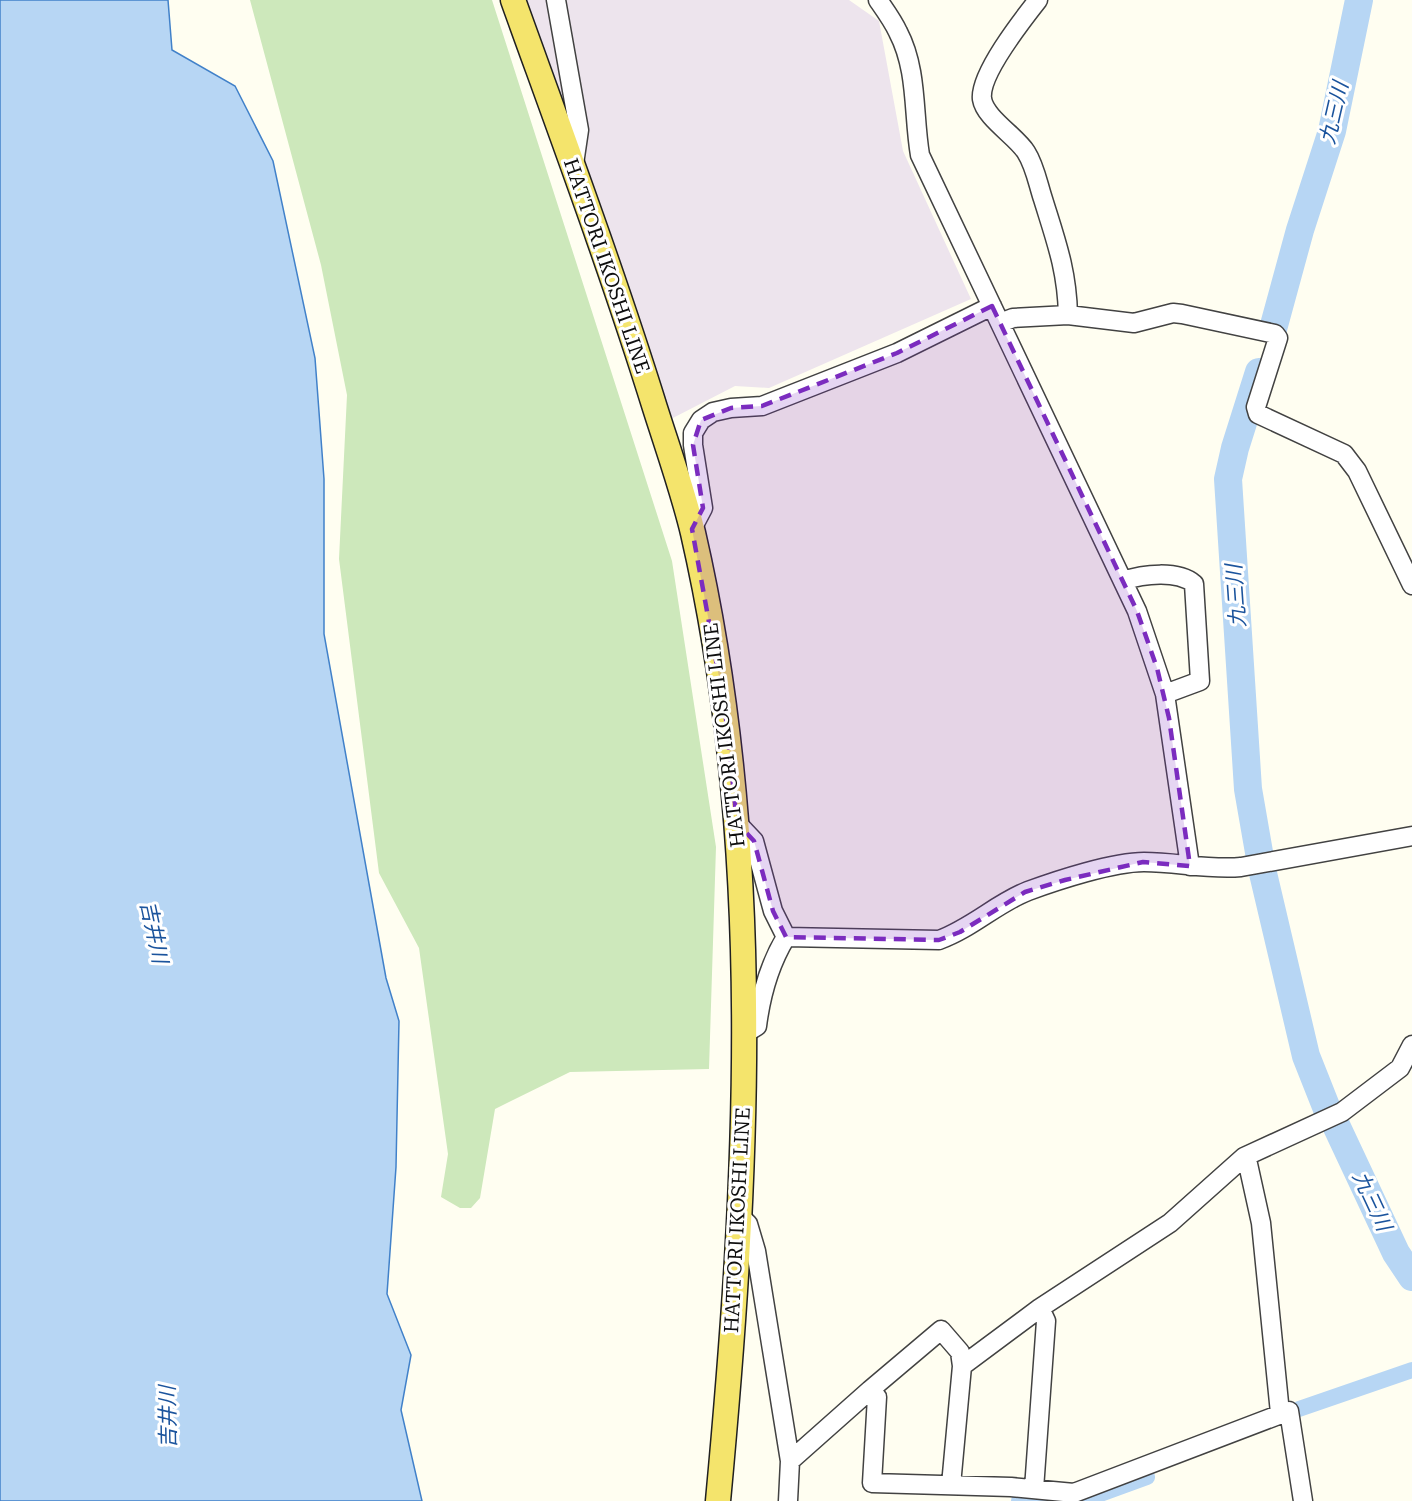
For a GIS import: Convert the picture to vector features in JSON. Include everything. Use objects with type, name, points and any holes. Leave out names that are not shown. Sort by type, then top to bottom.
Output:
[{"type":"main road","name":"HATTORI IKOSHI LINE","points":[[513,0],[626,315],[692,529],[709,606],[725,710],[737,823],[743,935],[744,1034],[740,1216],[718,1501]]},
{"type":"street","points":[[556,0],[579,130],[574,169]]},
{"type":"street","points":[[878,0],[899,32],[908,59],[914,88],[920,155],[1137,610],[1165,694],[1190,866]]},
{"type":"street","points":[[1038,0],[998,57],[986,80],[982,99],[988,111],[1026,151],[1033,167],[1064,266],[1068,315]]},
{"type":"street","points":[[692,529],[703,508],[693,445],[693,433],[700,420],[713,412],[762,406],[793,394],[897,353],[992,306]]},
{"type":"street","points":[[1000,323],[1013,318],[1068,315],[1134,323],[1173,313],[1275,334],[1278,338],[1256,407],[1258,414],[1344,454],[1357,471],[1412,585]]},
{"type":"street","points":[[1124,581],[1138,576],[1186,577],[1194,584],[1200,681],[1165,694]]},
{"type":"street","points":[[737,823],[754,841],[773,911],[786,937]]},
{"type":"street","points":[[786,937],[939,939],[960,932],[1025,892],[1143,862],[1212,870],[1241,867],[1412,836]]},
{"type":"street","points":[[744,1034],[757,1026],[760,999],[773,958],[786,937]]},
{"type":"street","points":[[962,1366],[1040,1308],[1170,1223],[1244,1157],[1342,1112],[1400,1068],[1412,1045]]},
{"type":"street","points":[[1244,1157],[1260,1223],[1280,1413]]},
{"type":"street","points":[[740,1216],[748,1224],[756,1251],[790,1461],[788,1501]]},
{"type":"street","points":[[1034,1489],[1046,1321],[1040,1308]]},
{"type":"street","points":[[790,1461],[941,1330],[960,1352],[962,1366],[951,1485]]},
{"type":"street","points":[[870,1390],[877,1397],[872,1483],[951,1485],[1011,1494],[1034,1489],[1074,1493],[1288,1411],[1303,1501]]},
{"type":"highlighted area","points":[[992,306],[1137,611],[1157,668],[1169,718],[1190,866],[1143,862],[1065,880],[1025,892],[960,932],[939,940],[786,937],[773,911],[754,841],[737,823],[725,710],[692,529],[703,508],[693,445],[701,420],[731,408],[762,406],[897,353]]},
{"type":"shaded area","points":[[524,0],[849,0],[879,21],[903,151],[971,299],[769,388],[735,386],[669,420]]},
{"type":"green space","points":[[250,0],[492,0],[672,561],[716,847],[709,1069],[570,1072],[495,1109],[480,1198],[471,1208],[460,1208],[441,1197],[448,1154],[419,948],[379,873],[339,559],[347,395],[321,265]]},
{"type":"water","name":"吉井川","points":[[0,0],[168,0],[172,50],[235,86],[273,161],[315,358],[324,479],[324,634],[386,978],[399,1021],[396,1167],[387,1294],[411,1355],[401,1410],[422,1501],[0,1501]]},
{"type":"waterway","name":"九三川","points":[[1273,329],[1300,230],[1332,131],[1359,0]]},
{"type":"waterway","name":"九三川","points":[[1259,372],[1235,448],[1228,479],[1248,789],[1260,858]]},
{"type":"waterway","name":"九三川","points":[[1262,869],[1306,1056],[1329,1114]]},
{"type":"waterway","name":"九三川","points":[[1335,1123],[1396,1253],[1412,1277]]},
{"type":"waterway","points":[[1299,1409],[1412,1370]]},
{"type":"waterway","points":[[1081,1501],[1147,1477]]},
{"type":"waterway","points":[[1019,1501],[1045,1501]]}]
